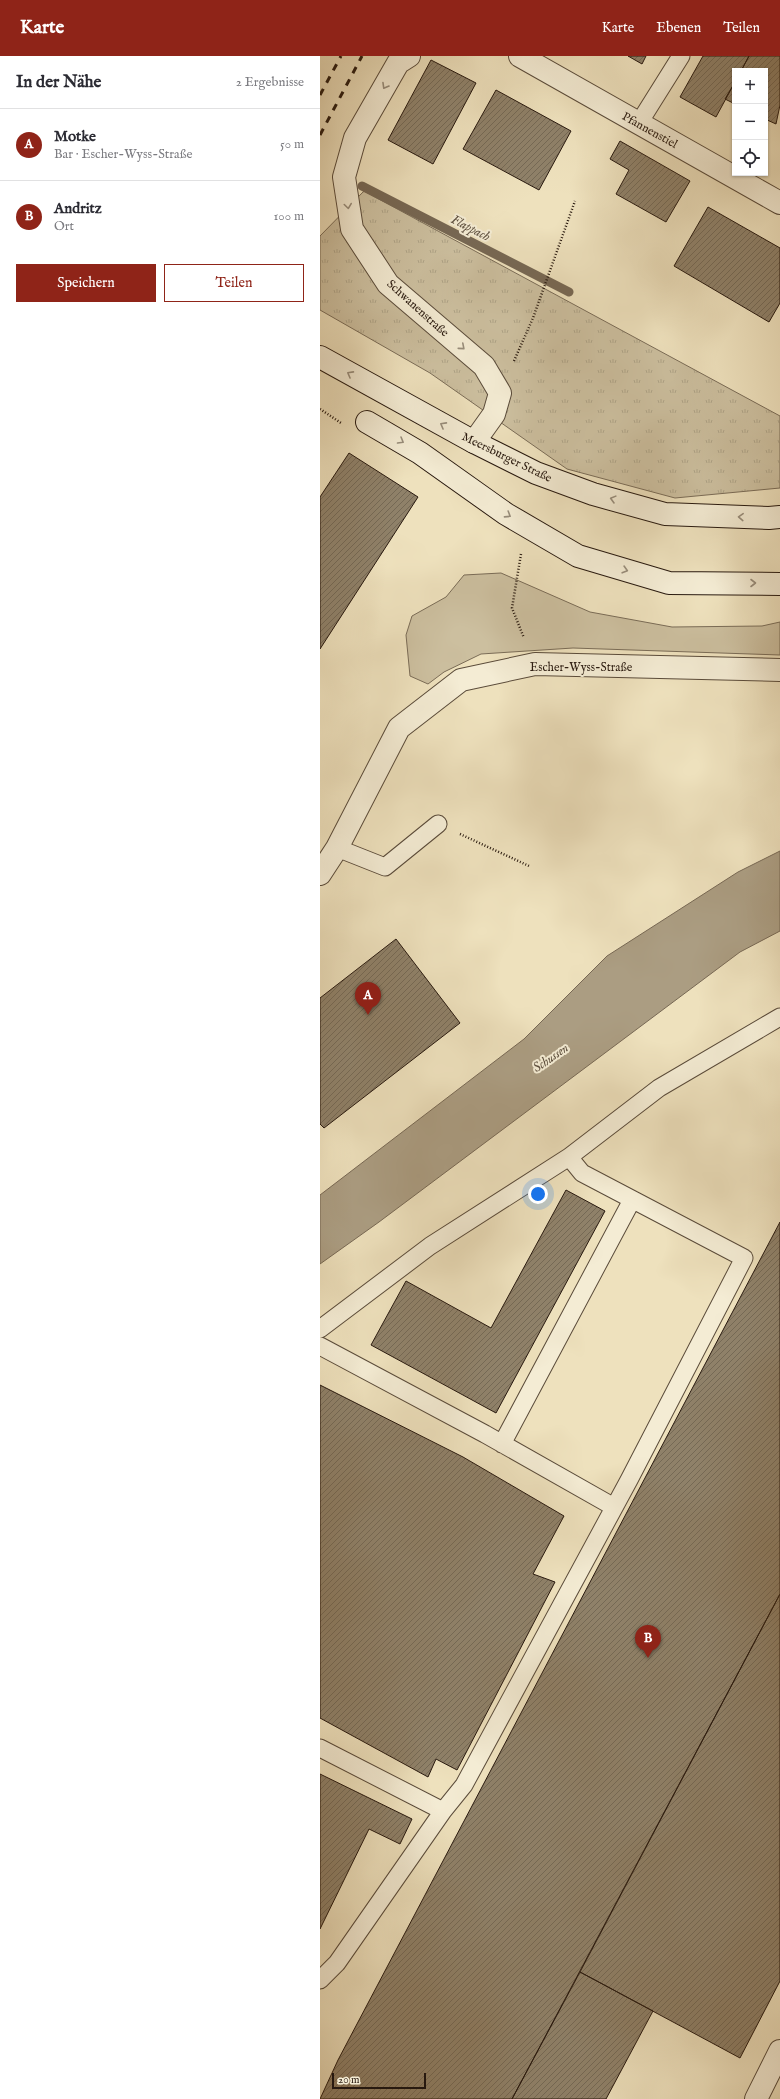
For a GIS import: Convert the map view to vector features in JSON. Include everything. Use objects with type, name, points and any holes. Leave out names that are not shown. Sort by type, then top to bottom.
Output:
[{"type":"street","name":"Schwanenstraße","points":[[409,56],[398,64],[355,138],[344,177],[352,229],[388,284],[484,366],[500,393]]},
{"type":"street","name":"Pfannenstiel","points":[[520,56],[780,203]]},
{"type":"street","name":"Meersburger Straße","points":[[320,357],[474,442],[536,473],[593,494],[665,514],[769,518],[780,517]]},
{"type":"street","points":[[474,442],[494,414],[500,393]]},
{"type":"street","points":[[367,422],[420,453],[506,514],[578,556],[669,583],[780,584]]},
{"type":"street","name":"Escher-Wyss-Straße","points":[[320,874],[337,848],[399,728],[461,680],[535,664],[780,670]]},
{"type":"street","points":[[756,2099],[780,2052]]},
{"type":"lane","points":[[639,124],[681,56]]},
{"type":"lane","points":[[337,848],[385,867],[438,824]]},
{"type":"lane","points":[[320,1329],[430,1246],[569,1157],[659,1088],[780,1017]]},
{"type":"lane","points":[[320,1980],[337,1963],[443,1811],[464,1785],[614,1507],[744,1258],[582,1174],[569,1157]]},
{"type":"lane","points":[[502,1444],[632,1200]]},
{"type":"lane","points":[[320,1346],[502,1444],[614,1507]]},
{"type":"lane","points":[[320,1748],[443,1811]]},
{"type":"path","points":[[500,393],[533,318],[575,200]]},
{"type":"path","points":[[521,551],[512,608],[535,664]]},
{"type":"path","points":[[438,824],[529,866]]},
{"type":"green space","points":[[364,191],[780,416],[780,488],[675,498],[567,469],[430,373],[320,310],[320,236]]},
{"type":"green space","points":[[501,573],[590,612],[672,627],[762,626],[780,622],[780,655],[573,648],[481,654],[444,672],[428,684],[410,676],[406,635],[412,616],[446,597],[464,575]]},
{"type":"water","name":"Schussen","points":[[780,851],[780,931],[740,952],[379,1222],[320,1264],[320,1195],[524,1039],[607,956],[738,872]]},
{"type":"building","points":[[628,56],[646,56],[642,64]]},
{"type":"building","points":[[703,56],[749,56],[743,68],[732,68],[732,88],[716,117],[680,97]]},
{"type":"building","points":[[749,56],[780,56],[780,105],[776,124],[768,120],[768,68],[743,68]]},
{"type":"building","points":[[431,60],[476,83],[433,164],[388,140]]},
{"type":"building","points":[[732,87],[732,102],[725,99]]},
{"type":"building","points":[[496,90],[571,131],[539,190],[463,149]]},
{"type":"building","points":[[620,141],[690,181],[666,222],[616,194],[629,170],[610,159]]},
{"type":"building","points":[[708,207],[780,248],[780,303],[769,322],[674,266]]},
{"type":"building","points":[[349,453],[418,497],[320,649],[320,497]]},
{"type":"building","points":[[396,939],[460,1023],[324,1128],[320,1124],[320,998]]},
{"type":"building","points":[[566,1190],[605,1211],[496,1413],[371,1345],[406,1281],[491,1328]]},
{"type":"building","points":[[780,1222],[780,1594],[512,2099],[320,2099],[338,2060]]},
{"type":"building","points":[[320,1385],[463,1457],[564,1516],[533,1574],[555,1582],[457,1770],[436,1759],[428,1777],[320,1718]]},
{"type":"building","points":[[780,1594],[780,1981],[740,2058],[580,1972]]},
{"type":"building","points":[[320,1774],[412,1819],[400,1844],[369,1829],[320,1929]]},
{"type":"building","points":[[580,1972],[653,2011],[606,2099],[512,2099]]},
{"type":"waterway","name":"Flappach","points":[[362,186],[569,292]]},
{"type":"railway","points":[[320,95],[341,56]]},
{"type":"railway","points":[[320,135],[362,56]]},
{"type":"place","name":"Motke","points":[[368,1015]]},
{"type":"place","name":"Andritz","points":[[648,1658]]}]
